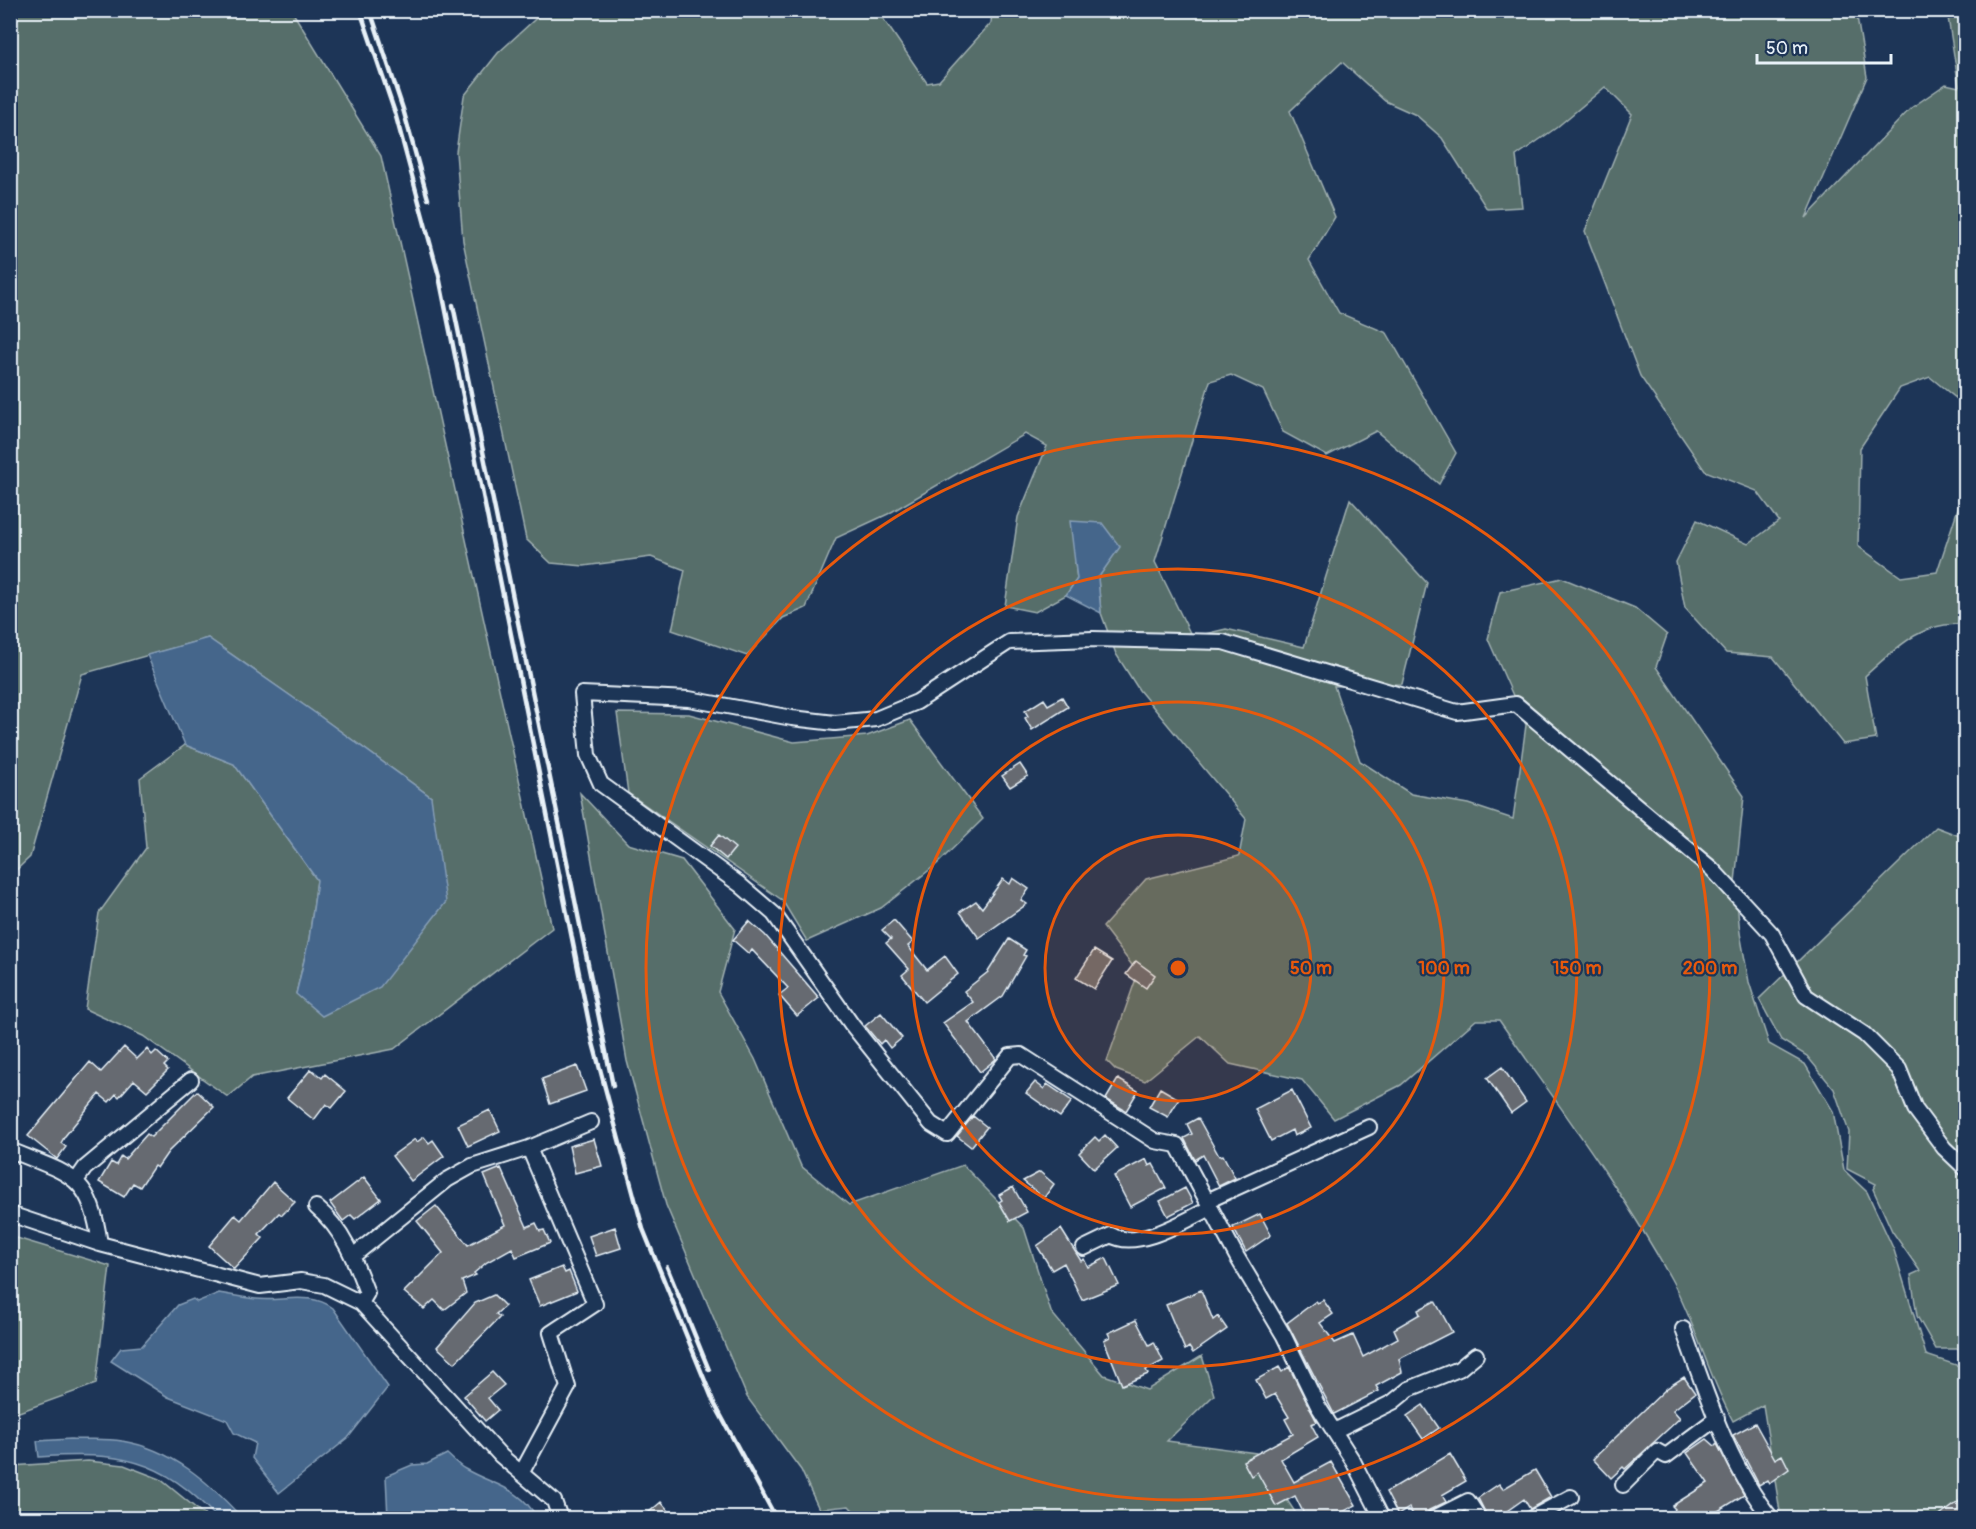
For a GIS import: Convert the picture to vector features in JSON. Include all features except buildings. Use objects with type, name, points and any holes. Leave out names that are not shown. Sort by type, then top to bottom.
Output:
[{"type":"street","points":[[1382,1518],[1353,1461],[1318,1406],[1284,1336],[1177,1145],[1155,1141],[1022,1055],[1010,1056],[947,1134],[931,1124],[852,1025],[774,914],[739,884],[601,784],[588,755],[582,694],[689,699],[792,718],[835,723],[866,720],[916,702],[1009,642],[1093,639],[1223,642],[1457,712],[1516,704],[1712,869],[1772,934],[1806,996],[1864,1034],[1899,1070],[1915,1109],[1944,1148],[1965,1169]]},
{"type":"street","points":[[76,1181],[86,1168],[190,1080]]},
{"type":"street","points":[[353,1256],[447,1180],[472,1166],[529,1148],[591,1122]]},
{"type":"street","points":[[1084,1248],[1111,1235],[1120,1240],[1137,1241],[1369,1127]]},
{"type":"street","points":[[522,1472],[568,1387],[551,1333],[595,1304],[529,1148]]},
{"type":"street","points":[[10,1150],[63,1172],[76,1181],[87,1194],[96,1213],[100,1244]]},
{"type":"street","points":[[316,1207],[328,1217],[353,1256],[367,1293],[361,1303]]},
{"type":"street","points":[[10,1214],[100,1244],[260,1286],[301,1281],[324,1285],[361,1303],[501,1456],[554,1502],[560,1518]]},
{"type":"street","points":[[1683,1329],[1717,1418],[1738,1464],[1771,1518]]},
{"type":"street","points":[[1334,1431],[1393,1402],[1409,1389],[1459,1369],[1476,1355]]},
{"type":"street","points":[[1623,1485],[1657,1451],[1666,1456],[1717,1418]]},
{"type":"street","points":[[1532,1518],[1571,1497]]},
{"type":"street","points":[[1434,1518],[1468,1501],[1479,1518]]},
{"type":"green space","points":[[11,11],[292,11],[381,156],[552,928],[394,1049],[252,1077],[228,1097],[143,1036],[85,1009],[99,913],[146,848],[140,778],[185,745],[234,764],[317,880],[309,939],[296,994],[431,797],[208,638],[82,674],[30,857],[11,875]]},
{"type":"green space","points":[[544,11],[878,11],[927,83],[939,81],[991,23],[992,11],[1856,11],[1867,77],[1806,218],[1911,108],[1946,84],[1959,87],[1947,11],[1965,11],[1965,401],[1962,403],[1930,377],[1900,388],[1860,448],[1858,546],[1901,577],[1937,572],[1965,487],[1965,625],[1950,624],[1936,627],[1910,638],[1865,676],[1876,739],[1843,744],[1773,657],[1726,653],[1685,608],[1676,562],[1697,520],[1748,544],[1779,521],[1757,491],[1705,471],[1640,376],[1585,231],[1632,114],[1605,87],[1556,128],[1516,156],[1522,207],[1487,209],[1442,138],[1416,115],[1385,101],[1342,62],[1290,111],[1335,217],[1309,260],[1339,313],[1387,333],[1456,453],[1439,484],[1376,431],[1327,456],[1283,432],[1263,390],[1231,375],[1210,381],[1155,562],[1192,637],[1226,629],[1304,647],[1350,499],[1427,583],[1402,684],[1334,686],[1360,761],[1411,794],[1468,804],[1513,819],[1526,725],[1488,639],[1500,592],[1562,578],[1635,608],[1667,635],[1656,667],[1744,796],[1735,882],[1740,933],[1749,982],[1769,1044],[1805,1064],[1833,1111],[1844,1170],[1867,1192],[1894,1250],[1926,1355],[1965,1368],[1965,1509],[1942,1518],[1781,1518],[1763,1405],[1733,1421],[1716,1386],[1680,1296],[1652,1245],[1588,1147],[1499,1020],[1476,1020],[1401,1085],[1334,1119],[1302,1080],[1230,1064],[1200,1036],[1145,1081],[1116,1070],[1107,1061],[1138,973],[1103,927],[1146,879],[1239,856],[1246,819],[1139,690],[1116,654],[1101,613],[1098,578],[1119,547],[1075,563],[1077,579],[1066,595],[1035,612],[1005,606],[1018,517],[1047,446],[1025,434],[888,514],[836,538],[806,608],[783,618],[747,656],[672,630],[685,570],[651,557],[584,566],[551,563],[526,539],[463,241],[456,152],[464,96],[498,53]]},
{"type":"green space","points":[[617,713],[689,714],[794,742],[867,736],[910,720],[983,819],[937,864],[881,908],[807,941],[782,900],[628,793]]},
{"type":"green space","points":[[580,793],[628,844],[682,860],[735,929],[718,992],[755,1059],[801,1166],[849,1205],[963,1165],[1024,1228],[1051,1312],[1104,1375],[1147,1390],[1202,1356],[1214,1395],[1167,1441],[1256,1453],[1299,1518],[860,1518],[849,1506],[819,1509],[801,1470],[747,1397],[666,1205],[627,1061]]},
{"type":"green space","points":[[1936,827],[1965,838],[1965,1349],[1936,1349],[1917,1316],[1911,1275],[1920,1271],[1892,1231],[1873,1189],[1876,1184],[1847,1169],[1849,1132],[1834,1089],[1807,1056],[1781,1040],[1759,999]]},
{"type":"green space","points":[[10,1236],[110,1266],[96,1384],[11,1415]]},
{"type":"green space","points":[[88,1461],[124,1465],[160,1479],[208,1518],[11,1518],[11,1466]]},
{"type":"water","points":[[1070,521],[1102,523],[1120,547],[1098,578],[1101,613],[1066,595],[1077,579]]},
{"type":"water","points":[[208,638],[431,797],[446,902],[380,987],[322,1016],[296,994],[309,939],[317,880],[234,764],[185,745],[147,655]]},
{"type":"water","points":[[219,1293],[266,1300],[305,1298],[333,1308],[388,1387],[348,1438],[279,1493],[252,1458],[255,1443],[234,1433],[227,1420],[168,1397],[111,1361],[121,1348],[142,1346],[178,1305],[193,1299],[197,1302]]},
{"type":"water","points":[[116,1440],[157,1451],[203,1480],[242,1518],[217,1518],[177,1482],[137,1463],[92,1456],[39,1457],[37,1441]]},
{"type":"water","points":[[447,1454],[463,1468],[514,1493],[523,1500],[537,1518],[388,1518],[386,1476],[412,1465],[427,1464]]},
{"type":"railway","points":[[360,10],[395,113],[439,276],[593,1043],[643,1229],[714,1403],[776,1518]]},
{"type":"railway","points":[[370,10],[403,109],[428,199]]},
{"type":"railway","points":[[453,305],[613,1086]]},
{"type":"railway","points":[[667,1267],[709,1370]]}]
